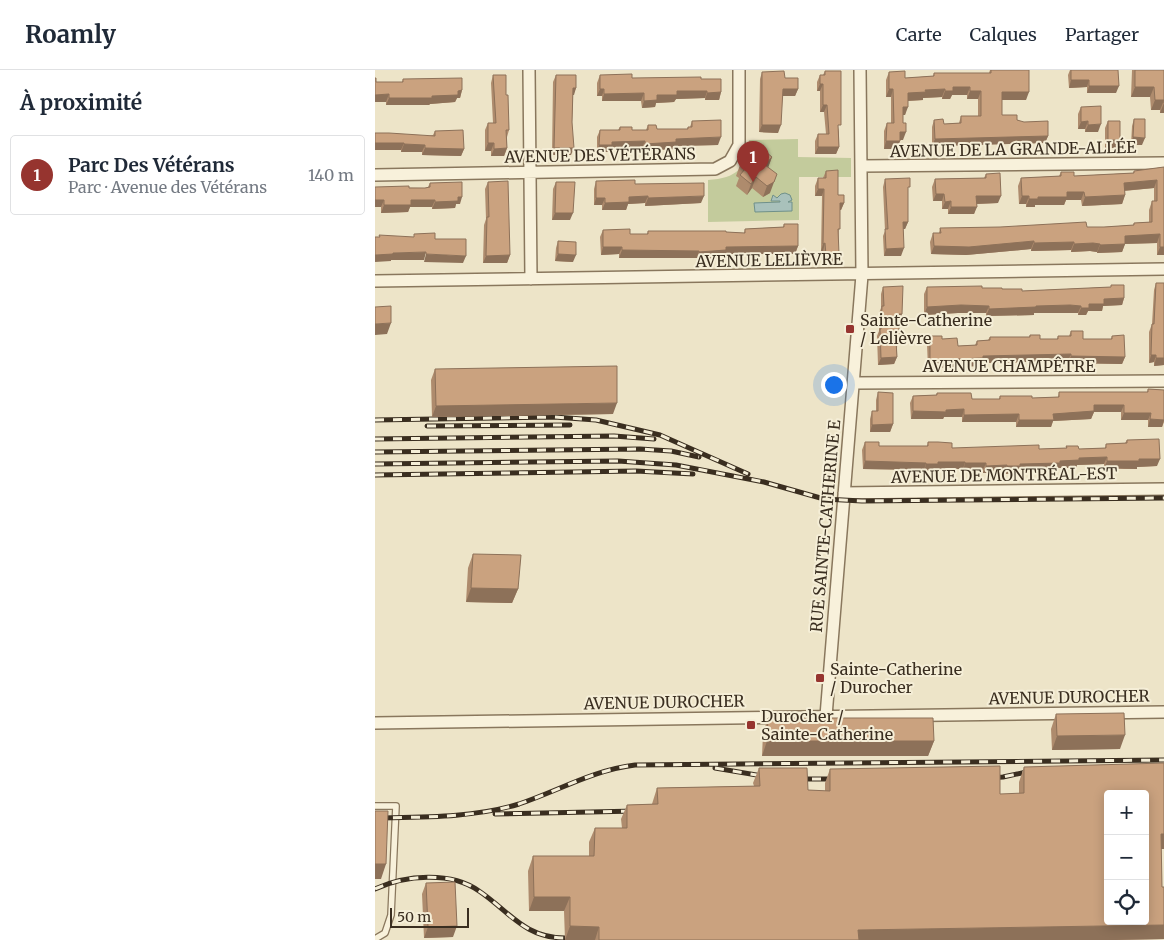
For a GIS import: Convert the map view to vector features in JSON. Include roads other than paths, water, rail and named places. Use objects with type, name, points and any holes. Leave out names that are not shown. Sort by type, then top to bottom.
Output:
[{"type":"street","points":[[529,70],[531,279]]},
{"type":"street","name":"AVENUE DES VÉTÉRANS","points":[[375,175],[715,169],[730,161],[739,145],[739,70]]},
{"type":"street","name":"RUE SAINTE-CATHERINE E","points":[[826,716],[862,275],[860,70]]},
{"type":"street","name":"AVENUE DE LA GRANDE-ALLÉE","points":[[862,166],[1164,163]]},
{"type":"street","name":"AVENUE LELIÈVRE","points":[[375,281],[1164,269]]},
{"type":"street","name":"AVENUE CHAMPÊTRE","points":[[854,384],[1164,381]]},
{"type":"street","name":"AVENUE DE MONTRÉAL-EST","points":[[844,493],[1164,490]]},
{"type":"street","name":"AVENUE DUROCHER","points":[[375,723],[1164,712]]},
{"type":"lane","points":[[375,806],[396,806],[391,915],[385,933],[375,939]]},
{"type":"water","points":[[785,193],[790,195],[792,200],[788,202],[792,202],[792,211],[755,212],[754,203],[780,202],[771,201],[773,195],[777,198]]},
{"type":"railway","points":[[375,420],[554,417],[596,420],[660,435],[748,474]]},
{"type":"railway","points":[[427,426],[570,425]]},
{"type":"railway","points":[[375,439],[614,436],[654,439]]},
{"type":"railway","points":[[375,452],[640,449],[671,451],[699,457]]},
{"type":"railway","points":[[375,464],[618,461],[676,465],[764,482],[824,499],[862,501],[1164,498]]},
{"type":"railway","points":[[375,475],[636,471],[693,474]]},
{"type":"railway","points":[[375,818],[448,816],[502,809],[605,771],[635,765],[1164,760]]},
{"type":"railway","points":[[715,768],[769,777]]},
{"type":"railway","points":[[987,778],[1003,777],[1036,770]]},
{"type":"railway","points":[[794,779],[839,779]]},
{"type":"railway","points":[[495,814],[637,811]]},
{"type":"railway","points":[[375,889],[387,884],[414,878],[428,877],[455,880],[479,891],[528,928],[551,937],[565,938]]},
{"type":"place","name":"Parc Des Vétérans","points":[[753,182]]},
{"type":"place","name":"Sainte-Catherine / Lelièvre","points":[[850,329]]},
{"type":"place","name":"Sainte-Catherine / Durocher","points":[[820,678]]},
{"type":"place","name":"Durocher / Sainte-Catherine","points":[[751,725]]}]
